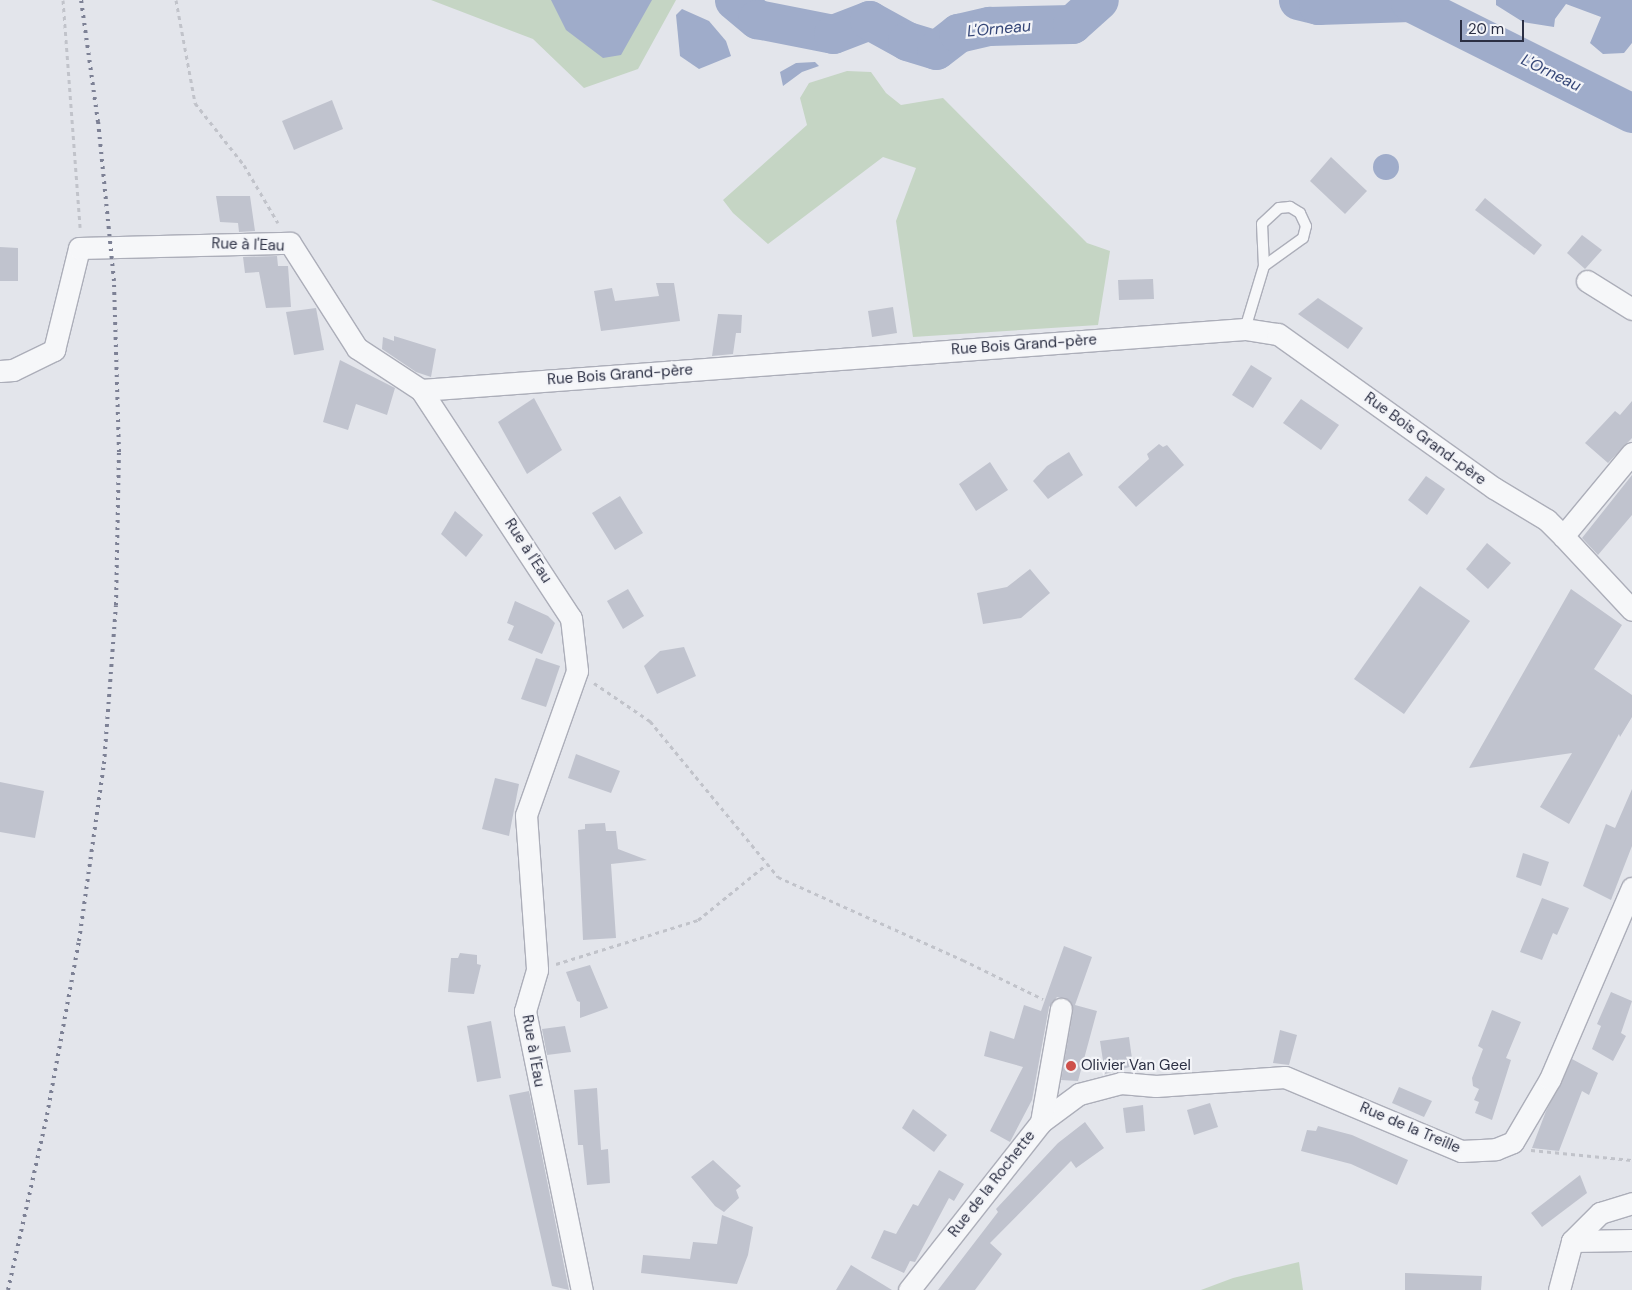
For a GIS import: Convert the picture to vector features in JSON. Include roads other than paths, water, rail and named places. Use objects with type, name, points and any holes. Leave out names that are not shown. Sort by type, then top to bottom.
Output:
[{"type":"street","name":"Rue à l'Eau","points":[[0,371],[13,370],[54,350],[79,248],[290,243],[357,348],[421,390],[571,618],[577,671],[526,815],[537,970],[524,1011],[582,1290]]},
{"type":"street","points":[[1587,281],[1632,310]]},
{"type":"street","name":"Rue Bois Grand-père","points":[[421,390],[1245,329],[1278,334],[1494,488],[1546,520],[1632,610]]},
{"type":"street","points":[[1563,536],[1632,453]]},
{"type":"street","name":"Rue de la Treille","points":[[1041,1122],[1079,1094],[1121,1083],[1156,1086],[1285,1077],[1460,1151],[1477,1153],[1513,1142],[1554,1070],[1632,888]]},
{"type":"street","name":"Rue de la Rochette","points":[[909,1290],[1041,1122],[1061,1008]]},
{"type":"street","points":[[1559,1290],[1572,1241],[1600,1213],[1632,1204]]},
{"type":"street","points":[[1572,1241],[1632,1240]]},
{"type":"lane","points":[[1245,329],[1264,266],[1262,224],[1279,208],[1290,207],[1300,213],[1306,226],[1303,238],[1264,266]]},
{"type":"water","points":[[551,0],[652,0],[621,55],[603,58],[566,30]]},
{"type":"water","points":[[1496,0],[1632,0],[1632,43],[1624,53],[1603,54],[1590,43],[1601,17],[1566,4],[1555,19],[1554,27],[1523,22],[1496,5]]},
{"type":"water","points":[[682,9],[709,21],[726,41],[731,56],[699,69],[680,56],[676,15]]},
{"type":"water","points":[[815,62],[819,66],[802,72],[783,86],[780,72],[796,63]]},
{"type":"water","points":[[1386,154],[1395,158],[1399,167],[1395,176],[1386,180],[1377,176],[1373,167],[1377,158]]},
{"type":"waterway","name":"L'Orneau","points":[[734,0],[757,19],[833,34],[869,20],[907,41],[936,50],[958,33],[989,26],[1072,24],[1099,0]]},
{"type":"waterway","name":"L'Orneau","points":[[1298,0],[1318,5],[1410,2],[1632,113]]},
{"type":"railway","points":[[8,1290],[47,1115],[79,941],[104,764],[116,605],[119,452],[114,281],[98,122],[81,0]]},
{"type":"place","name":"Olivier Van Geel","points":[[1071,1066]]}]
